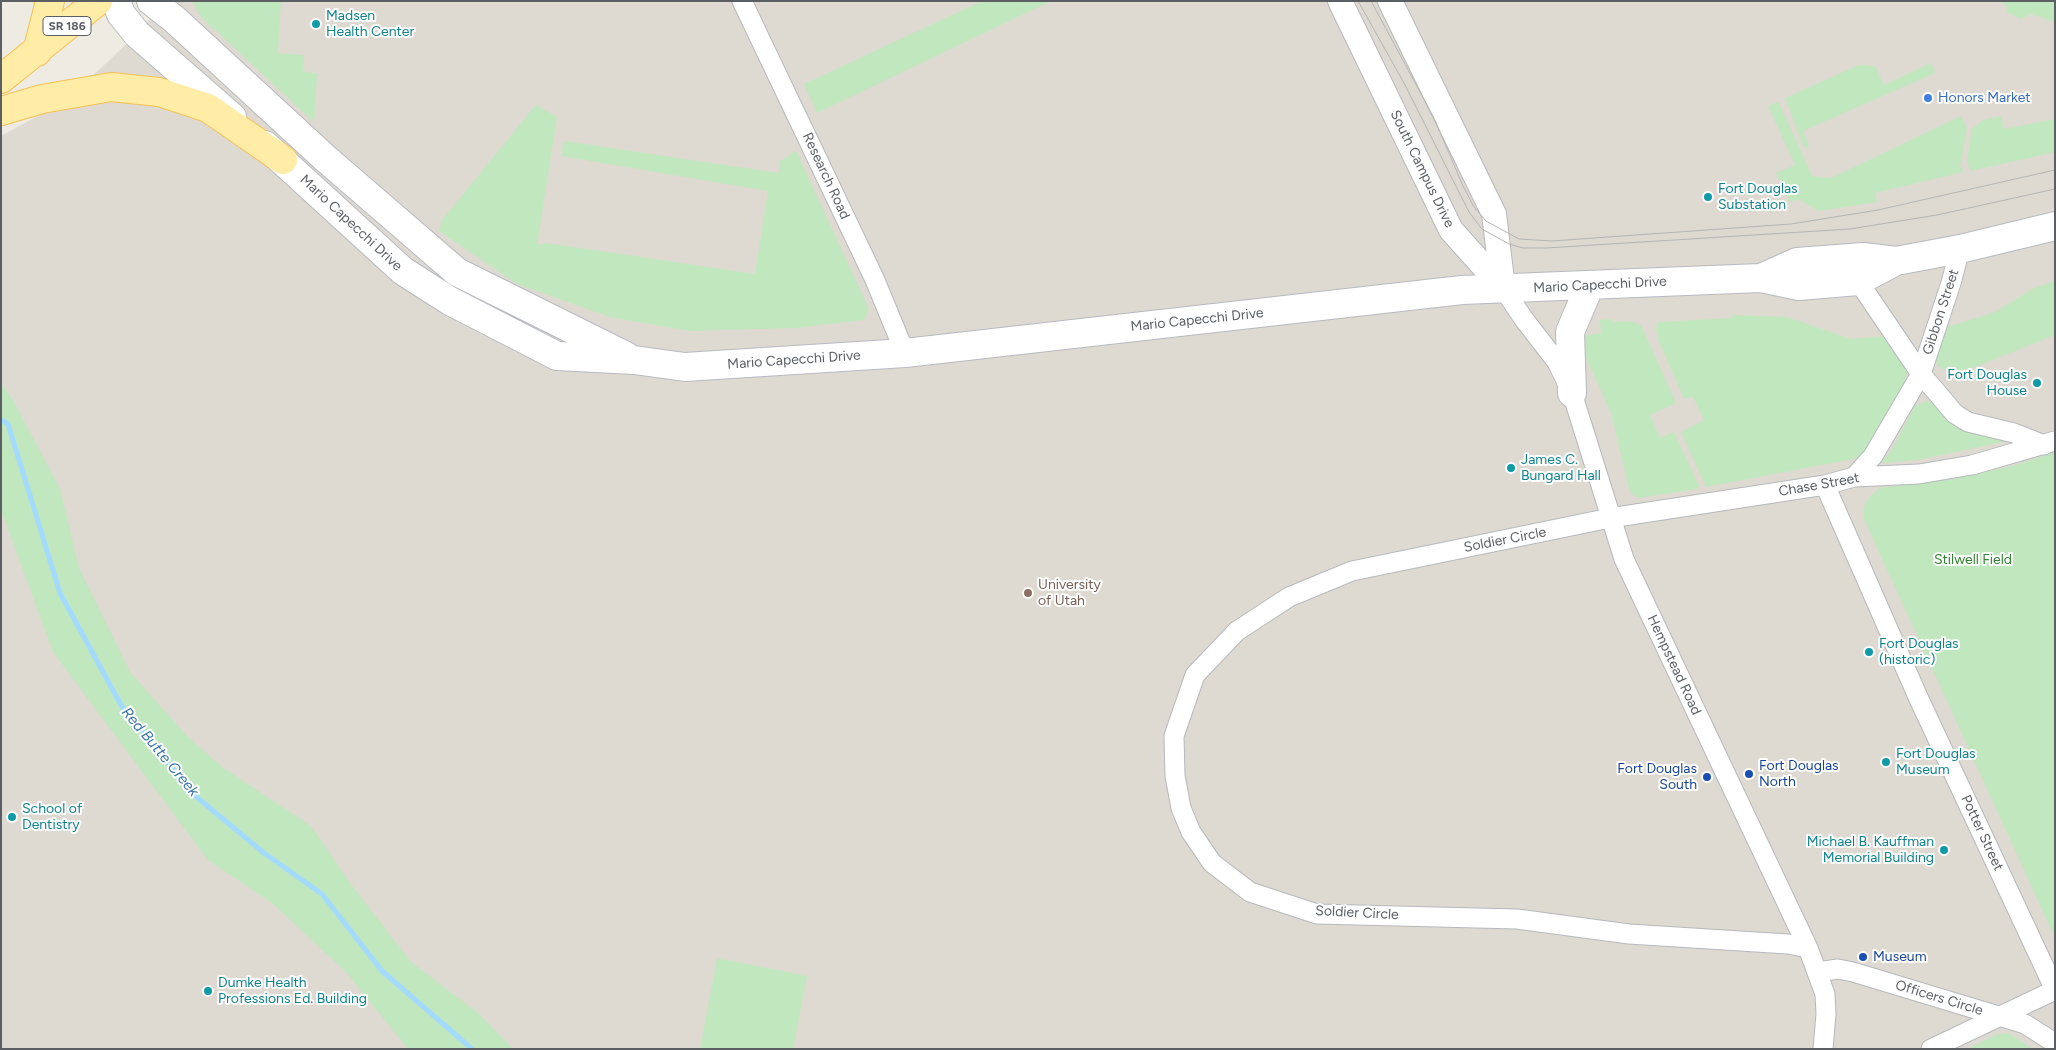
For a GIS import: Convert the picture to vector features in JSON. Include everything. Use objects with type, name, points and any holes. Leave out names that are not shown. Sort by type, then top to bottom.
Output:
[{"type":"main road","points":[[37,52],[50,1]]},
{"type":"main road","name":"SR 186","points":[[1,79],[37,52],[98,1]]},
{"type":"main road","name":"Mario Capecchi Drive","points":[[116,1],[121,14],[137,34],[283,160],[403,271],[450,301],[557,356],[634,360],[685,367],[905,353],[1462,290],[1761,278],[1800,286],[1858,281],[1896,261],[1960,249],[2055,226]]},
{"type":"main road","name":"Mario Capecchi Drive","points":[[152,1],[168,13],[325,158],[457,272],[634,360]]},
{"type":"main road","points":[[1,112],[42,99],[111,87],[159,92],[208,108],[283,160]]},
{"type":"main road","name":"Mario Capecchi Drive","points":[[1761,278],[1797,262],[1863,257],[1896,261]]},
{"type":"main road","points":[[1572,393],[1570,332],[1590,285]]},
{"type":"street","name":"Research Road","points":[[742,1],[878,287],[905,353]]},
{"type":"street","name":"South Campus Drive","points":[[1340,1],[1451,230],[1503,288]]},
{"type":"street","points":[[1390,1],[1494,214],[1503,288]]},
{"type":"street","name":"Gibbon Street","points":[[1854,477],[1878,450],[1921,374],[1951,283],[1960,249]]},
{"type":"street","name":"Gibbon Street","points":[[1858,281],[1921,374],[1955,414],[1968,422],[2050,443]]},
{"type":"street","name":"Hempstead Road","points":[[1503,288],[1523,318],[1557,362],[1572,393],[1624,559],[1808,948],[1825,994],[1826,1014],[1823,1049]]},
{"type":"street","name":"Chase Street","points":[[1610,518],[1825,485],[1854,477],[1929,472],[1989,461],[2050,443]]},
{"type":"street","name":"Potter Street","points":[[1825,485],[1918,697],[2055,990]]},
{"type":"street","name":"Soldier Circle","points":[[1610,518],[1352,572],[1289,597],[1237,631],[1195,675],[1174,736],[1175,776],[1181,808],[1191,832],[1212,863],[1250,892],[1317,914],[1517,919],[1629,934],[1788,944],[1808,948]]},
{"type":"street","name":"Officers Circle","points":[[1818,972],[1838,969],[1853,972],[2025,1024],[2055,1044]]},
{"type":"street","points":[[1931,1049],[2055,990]]},
{"type":"shaded area","name":"University of Utah","points":[[165,1],[2055,1],[2055,1049],[1,1049],[1,136],[67,100],[137,34]]},
{"type":"green space","points":[[192,1],[281,1],[278,53],[304,55],[303,71],[317,74],[314,122],[201,17]]},
{"type":"green space","points":[[982,1],[1051,1],[817,113],[804,84]]},
{"type":"green space","points":[[2001,1],[2055,1],[2055,22],[2031,14],[2021,19],[2006,12],[2008,8]]},
{"type":"green space","points":[[1931,63],[1935,73],[1803,131],[1809,146],[1804,148],[1785,98],[1859,65],[1875,66],[1884,85]]},
{"type":"green space","points":[[1777,102],[1812,176],[1831,178],[1961,116],[1967,128],[1960,166],[1963,172],[1875,193],[1877,202],[1818,211],[1798,199],[1790,202],[1776,173],[1795,165],[1768,106]]},
{"type":"green space","points":[[536,105],[557,117],[537,245],[547,243],[755,274],[768,191],[561,156],[564,141],[779,173],[780,161],[796,151],[869,309],[864,320],[795,328],[690,331],[610,317],[517,284],[439,231],[442,220]]},
{"type":"green space","points":[[2001,116],[2004,129],[2055,119],[2055,152],[1970,171],[1967,160],[1972,129],[1983,120]]},
{"type":"green space","points":[[2055,281],[2055,335],[1970,369],[1947,371],[1939,367],[1935,361],[1935,351],[1940,338],[1948,327],[1995,312],[2034,288]]},
{"type":"green space","points":[[1732,315],[1787,317],[1851,339],[1886,336],[1905,362],[1907,372],[1903,387],[1863,457],[1706,487],[1681,432],[1704,420],[1693,397],[1684,399],[1658,339],[1656,329],[1657,323],[1660,322],[1732,318]]},
{"type":"green space","points":[[1607,319],[1617,322],[1629,321],[1641,325],[1676,403],[1650,415],[1660,438],[1674,432],[1699,486],[1697,489],[1638,498],[1630,492],[1611,413],[1581,346],[1581,336],[1601,333],[1600,320]]},
{"type":"green space","points":[[1,383],[13,400],[60,489],[79,568],[130,672],[187,736],[222,767],[311,826],[350,883],[411,962],[478,1013],[513,1049],[408,1049],[345,971],[272,903],[208,860],[53,652],[1,510]]},
{"type":"green space","points":[[1926,401],[1934,403],[1966,429],[1985,436],[2007,439],[2008,441],[1917,460],[1881,463],[1892,450],[1915,406]]},
{"type":"green space","name":"Stilwell Field","points":[[2055,452],[2055,938],[1864,519],[1864,506],[1870,496],[1880,488],[1953,479],[2013,466]]},
{"type":"green space","points":[[717,958],[807,976],[793,1049],[700,1049]]},
{"type":"green space","points":[[2008,1033],[2033,1049],[1967,1049],[1996,1035]]},
{"type":"waterway","name":"Red Butte Creek","points":[[1,420],[8,424],[60,593],[121,705],[194,795],[264,853],[322,894],[382,971],[472,1049]]},
{"type":"tram line","points":[[1358,1],[1404,83],[1469,212],[1482,229],[1509,244],[1523,248],[1850,229],[1937,215],[2055,189]]},
{"type":"tram line","points":[[1371,1],[1434,118],[1474,207],[1486,221],[1519,239],[1552,241],[1791,224],[1878,210],[2055,170]]},
{"type":"place","name":"Madsen Health Center","points":[[316,24]]},
{"type":"place","name":"Honors Market","points":[[1928,98]]},
{"type":"place","name":"Fort Douglas Substation","points":[[1708,197]]},
{"type":"place","name":"Fort Douglas House","points":[[2037,383]]},
{"type":"place","name":"James C. Bungard Hall","points":[[1511,468]]},
{"type":"place","name":"University of Utah","points":[[1028,593]]},
{"type":"place","name":"Fort Douglas (historic)","points":[[1869,652]]},
{"type":"place","name":"Fort Douglas Museum","points":[[1886,762]]},
{"type":"place","name":"Fort Douglas North","points":[[1749,774]]},
{"type":"place","name":"Fort Douglas South","points":[[1707,777]]},
{"type":"place","name":"School of Dentistry","points":[[12,817]]},
{"type":"place","name":"Michael B. Kauffman Memorial Building","points":[[1944,850]]},
{"type":"place","name":"Museum","points":[[1863,957]]},
{"type":"place","name":"Dumke Health Professions Ed. Building","points":[[208,991]]}]
